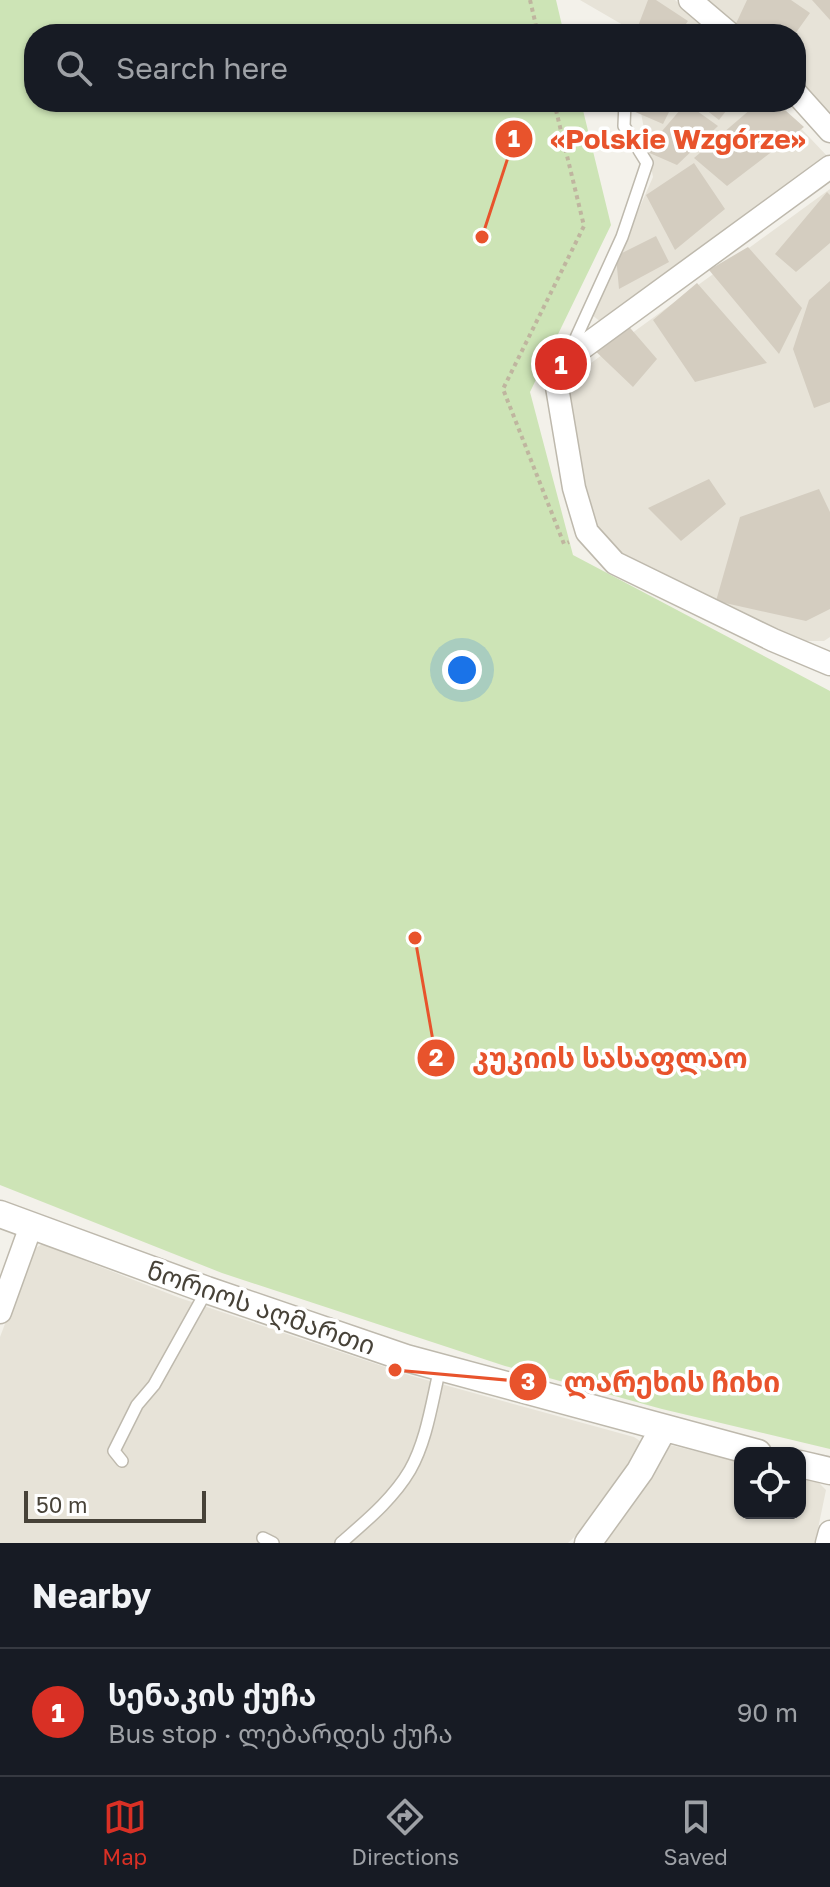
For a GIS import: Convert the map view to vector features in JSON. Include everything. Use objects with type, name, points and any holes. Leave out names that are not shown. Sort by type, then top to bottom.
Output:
[{"type":"street","points":[[690,0],[718,24]]},
{"type":"street","points":[[806,104],[830,131]]},
{"type":"street","points":[[830,167],[567,359],[557,387],[574,488],[587,532],[615,563],[773,640],[830,664]]},
{"type":"street","name":"ნორიოს აღმართი","points":[[0,1214],[207,1290],[441,1368],[734,1447]]},
{"type":"street","points":[[0,1312],[31,1226]]},
{"type":"street","points":[[588,1543],[640,1471],[663,1429]]},
{"type":"street","points":[[806,1465],[830,1471]]},
{"type":"street","points":[[827,1543],[830,1532]]},
{"type":"lane","points":[[567,359],[622,237],[647,163],[624,126],[625,112]]},
{"type":"lane","points":[[122,1461],[114,1451],[137,1405],[154,1385],[207,1290]]},
{"type":"lane","points":[[341,1543],[378,1509],[410,1470],[420,1448],[441,1368]]},
{"type":"path","points":[[530,0],[536,24]]},
{"type":"path","points":[[556,112],[584,226]]},
{"type":"shaded area","points":[[580,0],[675,0],[702,24],[621,24]]},
{"type":"shaded area","points":[[701,0],[830,0],[830,122],[806,99],[806,24],[726,24]]},
{"type":"shaded area","points":[[641,112],[785,112],[828,157],[606,326],[592,315],[653,177]]},
{"type":"shaded area","points":[[830,189],[830,637],[824,641],[792,641],[618,552],[593,521],[565,407],[569,379]]},
{"type":"shaded area","points":[[42,1244],[180,1298],[412,1376],[634,1437],[640,1441],[641,1448],[598,1514],[568,1543],[0,1543],[0,1337],[33,1250]]},
{"type":"shaded area","points":[[670,1445],[734,1461],[734,1519],[806,1519],[806,1479],[818,1482],[826,1490],[815,1543],[603,1543],[663,1448]]},
{"type":"green space","points":[[0,0],[556,0],[562,24],[24,24],[24,112],[583,112],[611,225],[530,392],[573,555],[830,691],[830,1449],[662,1409],[505,1366],[222,1273],[0,1185]]},
{"type":"building","points":[[648,0],[656,0],[688,21],[686,24],[639,24]]},
{"type":"building","points":[[747,0],[791,0],[810,13],[802,24],[736,24]]},
{"type":"building","points":[[812,0],[830,0],[830,20]]},
{"type":"building","points":[[635,112],[669,112],[663,124]]},
{"type":"building","points":[[678,112],[699,112],[718,126],[677,165],[645,151]]},
{"type":"building","points":[[709,112],[725,112],[719,120]]},
{"type":"building","points":[[747,112],[787,112],[804,127],[727,186],[694,158]]},
{"type":"building","points":[[694,163],[725,209],[675,250],[646,195]]},
{"type":"building","points":[[827,192],[830,195],[830,243],[796,272],[775,254]]},
{"type":"building","points":[[656,236],[669,262],[619,289],[616,256]]},
{"type":"building","points":[[748,247],[802,308],[779,354],[709,270]]},
{"type":"building","points":[[830,281],[830,402],[814,408],[793,349],[809,300]]},
{"type":"building","points":[[697,283],[767,363],[695,382],[653,320]]},
{"type":"building","points":[[625,322],[657,359],[633,387],[589,345]]},
{"type":"building","points":[[709,479],[726,504],[681,541],[648,508]]},
{"type":"building","points":[[819,489],[830,512],[830,609],[806,621],[716,601],[740,517]]},
{"type":"place","name":"«Polskie Wzgórze»","points":[[482,237]]},
{"type":"place","name":"სენაკის ქუჩა","points":[[561,364]]},
{"type":"place","name":"კუკიის სასაფლაო","points":[[415,938]]},
{"type":"place","name":"ლარეხის ჩიხი","points":[[395,1370]]}]
